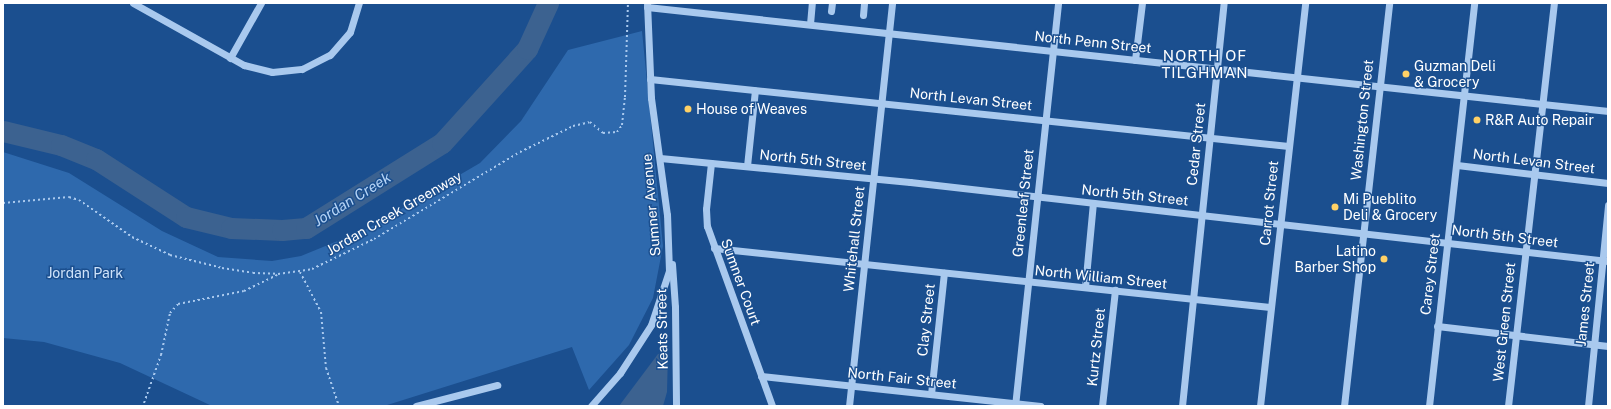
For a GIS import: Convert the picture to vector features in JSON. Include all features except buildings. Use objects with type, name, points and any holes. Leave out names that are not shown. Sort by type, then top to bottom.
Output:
[{"type":"street","points":[[133,3],[230,58],[257,70],[272,72],[287,72],[317,63],[341,45],[356,18],[359,3]]},
{"type":"street","points":[[230,58],[262,3]]},
{"type":"street","points":[[810,24],[812,3]]},
{"type":"street","points":[[831,11],[832,3]]},
{"type":"street","points":[[863,15],[864,3]]},
{"type":"street","name":"Whitehall Street","points":[[849,406],[892,3]]},
{"type":"street","name":"Greenleaf Street","points":[[1016,405],[1058,3]]},
{"type":"street","points":[[1135,60],[1142,3]]},
{"type":"street","name":"Cedar Street","points":[[1182,406],[1224,3]]},
{"type":"street","name":"Carrot Street","points":[[1260,406],[1279,223],[1305,3]]},
{"type":"street","name":"Washington Street","points":[[1344,406],[1389,3]]},
{"type":"street","name":"Carey Street","points":[[1429,406],[1446,242],[1474,3]]},
{"type":"street","name":"West Green Street","points":[[1508,406],[1554,3]]},
{"type":"street","name":"North Penn Street","points":[[647,5],[1052,51],[1608,111]]},
{"type":"street","name":"Sumner Avenue","points":[[591,406],[620,373],[651,325],[665,288],[670,252],[650,79],[647,5]]},
{"type":"street","name":"North Levan Street","points":[[650,79],[1288,146]]},
{"type":"street","points":[[747,166],[756,90]]},
{"type":"street","name":"North 5th Street","points":[[660,158],[874,179],[1605,260]]},
{"type":"street","name":"Sumner Court","points":[[711,163],[706,209],[707,226],[772,406]]},
{"type":"street","name":"North Levan Street","points":[[1456,164],[1608,183]]},
{"type":"street","points":[[1085,287],[1094,203]]},
{"type":"street","name":"James Street","points":[[1588,406],[1594,344],[1605,260],[1608,204]]},
{"type":"street","name":"North William Street","points":[[714,248],[1270,307]]},
{"type":"street","name":"Keats Street","points":[[670,252],[676,307],[676,406]]},
{"type":"street","name":"Clay Street","points":[[931,394],[944,273]]},
{"type":"street","name":"Kurtz Street","points":[[1102,406],[1115,290]]},
{"type":"street","points":[[1437,326],[1516,334],[1608,346]]},
{"type":"street","name":"North Fair Street","points":[[761,376],[931,394],[1016,405],[1040,406]]},
{"type":"street","points":[[416,406],[497,385]]},
{"type":"path","name":"Jordan Creek Greenway","points":[[3,203],[74,198],[132,237],[170,255],[222,268],[278,274],[300,272],[339,257],[374,239],[520,152],[573,126],[590,122],[603,133],[617,132],[622,125],[625,97],[628,3]]},
{"type":"path","points":[[300,272],[321,312],[326,368],[339,406]]},
{"type":"path","points":[[144,403],[161,355],[170,313],[178,304],[244,290],[278,274]]},
{"type":"green space","name":"Jordan Park","points":[[642,31],[663,246],[653,298],[629,345],[589,390],[572,347],[384,406],[212,406],[120,363],[44,342],[3,338],[3,152],[69,173],[162,231],[218,257],[272,261],[301,256],[367,229],[480,163],[521,121],[568,50]]},
{"type":"shaded area","points":[[668,352],[667,392],[663,406],[619,406],[658,354]]},
{"type":"waterway","name":"Jordan Creek","points":[[3,131],[61,145],[96,159],[186,217],[231,228],[282,230],[306,228],[442,143],[527,49],[548,3]]},
{"type":"place","name":"Guzman Deli & Grocery","points":[[1406,74]]},
{"type":"place","name":"House of Weaves","points":[[688,109]]},
{"type":"place","name":"R&R Auto Repair","points":[[1477,120]]},
{"type":"place","name":"Mi Pueblito Deli & Grocery","points":[[1335,207]]},
{"type":"place","name":"Latino Barber Shop","points":[[1384,259]]},
{"type":"district","name":"NORTH OF TILGHMAN","points":[[1205,64]]}]
